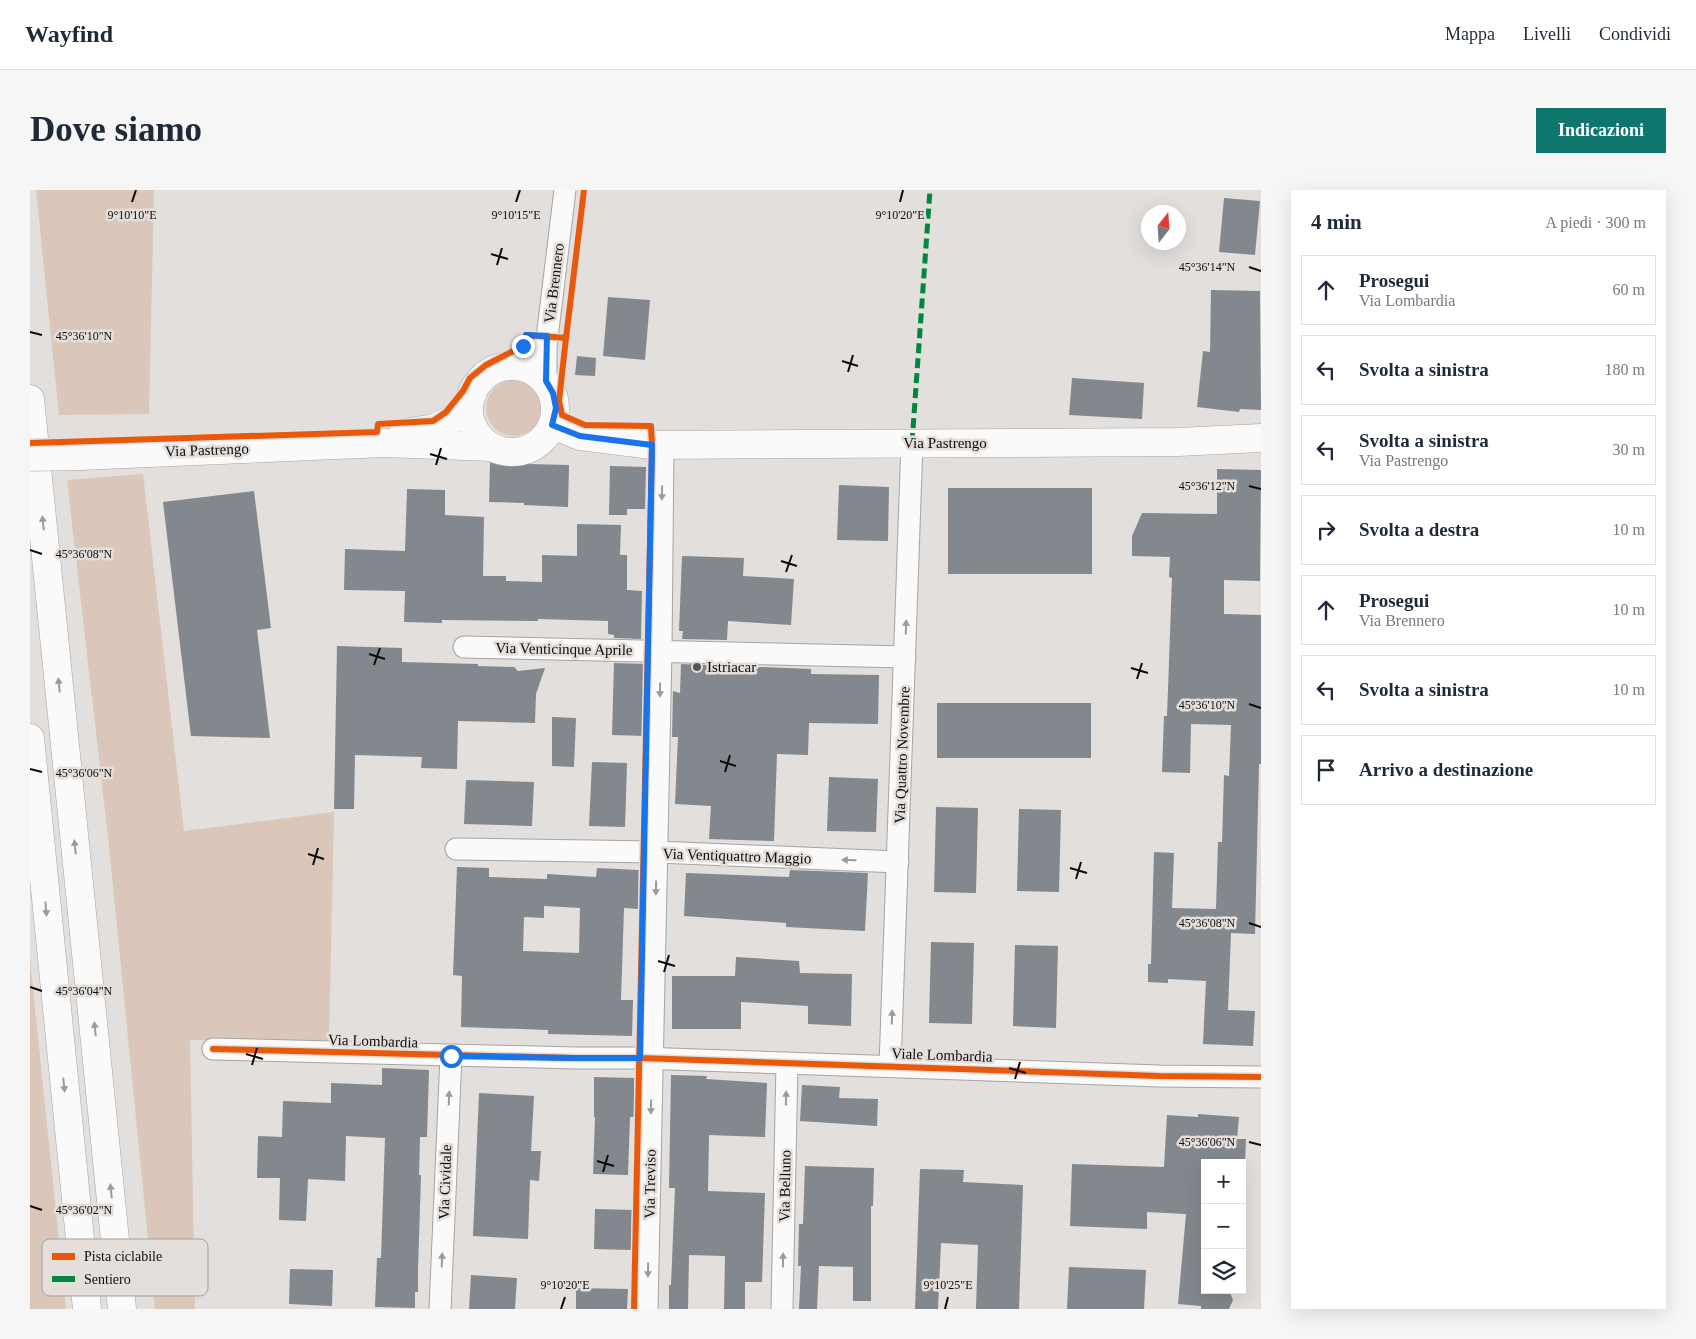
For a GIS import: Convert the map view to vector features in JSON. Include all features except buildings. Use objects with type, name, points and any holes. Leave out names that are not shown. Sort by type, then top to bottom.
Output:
[{"type":"main road","points":[[517,366],[534,372],[546,381],[553,393],[556,408],[552,425],[543,439],[531,448],[517,452],[502,451],[492,447],[480,438],[470,420],[469,409],[472,394],[480,380],[492,371],[502,367],[517,366]]},
{"type":"main road","name":"Via Pastrengo","points":[[384,443],[400,434],[435,428],[458,416],[472,394]]},
{"type":"main road","points":[[30,398],[80,895],[92,993],[115,1239]]},
{"type":"main road","name":"Via Pastrengo","points":[[552,425],[580,436],[652,445],[1178,442],[1261,438]]},
{"type":"main road","name":"Via Pastrengo","points":[[531,448],[628,442]]},
{"type":"main road","name":"Via Pastrengo","points":[[30,457],[384,443],[492,447]]},
{"type":"main road","points":[[30,738],[58,1037],[80,1239]]},
{"type":"main road","points":[[86,1296],[87,1309]]},
{"type":"main road","points":[[121,1296],[122,1309]]},
{"type":"street","name":"Via Brennero","points":[[546,381],[546,346],[565,190]]},
{"type":"street","points":[[502,367],[546,346]]},
{"type":"street","name":"Via Quattro Novembre","points":[[890,1066],[912,443]]},
{"type":"street","name":"Via Treviso","points":[[648,1309],[661,651],[663,444]]},
{"type":"street","name":"Via Venticinque Aprile","points":[[464,647],[905,657]]},
{"type":"street","name":"Via Ventiquattro Maggio","points":[[456,849],[657,852],[898,862]]},
{"type":"street","name":"Via Lombardia","points":[[213,1049],[451,1056],[652,1059]]},
{"type":"street","name":"Via Cividale","points":[[440,1309],[451,1056]]},
{"type":"street","name":"Viale Lombardia","points":[[652,1059],[1261,1078]]},
{"type":"street","name":"Via Belluno","points":[[782,1309],[787,1063]]},
{"type":"shaded area","points":[[36,190],[154,190],[149,414],[59,415]]},
{"type":"shaded area","points":[[509,380],[519,380],[534,388],[540,397],[542,408],[540,419],[534,428],[519,436],[509,436],[498,431],[491,424],[486,413],[486,403],[491,392],[498,385]]},
{"type":"shaded area","points":[[143,474],[184,831],[334,812],[329,1042],[190,1040],[194,1239],[148,1239],[108,837],[67,480]]},
{"type":"shaded area","points":[[30,960],[59,1239],[42,1239],[42,1296],[65,1296],[66,1309],[30,1309]]},
{"type":"shaded area","points":[[154,1296],[195,1296],[195,1309],[155,1309]]},
{"type":"marked path","points":[[912,443],[930,190]]},
{"type":"cycle path","points":[[30,443],[377,432],[378,424],[433,421],[446,412],[463,391],[470,378],[486,365],[523,346],[526,335],[566,338],[584,190]]},
{"type":"cycle path","points":[[566,338],[559,401],[562,415],[585,425],[651,426],[634,1309]]},
{"type":"cycle path","points":[[213,1049],[640,1058],[1159,1076],[1261,1077]]},
{"type":"place","name":"Istriacar","points":[[697,667]]},
{"type":"route","points":[[451,1056],[640,1058],[652,445],[580,436],[552,425],[556,408],[553,393],[546,381],[547,336],[526,335],[523,346]]}]
